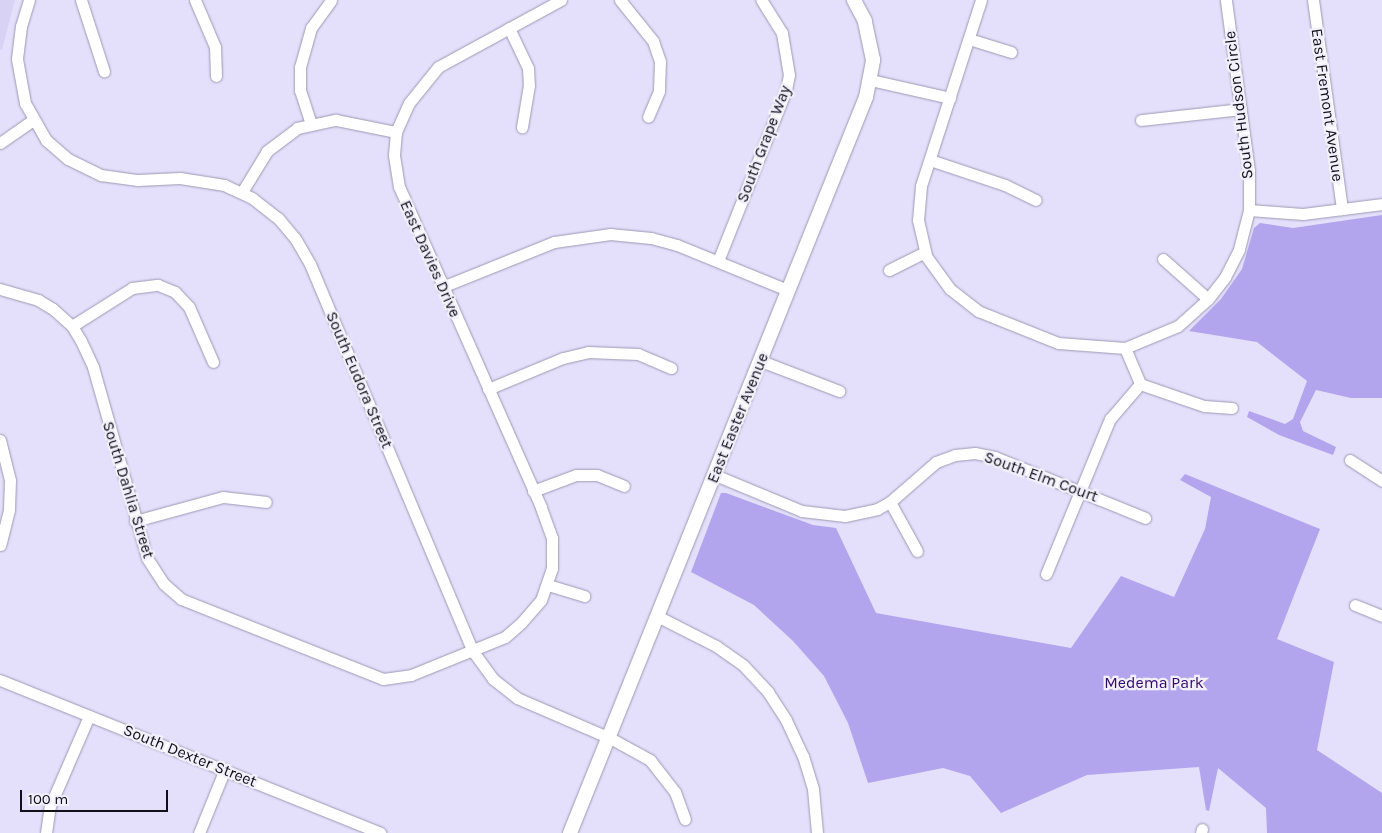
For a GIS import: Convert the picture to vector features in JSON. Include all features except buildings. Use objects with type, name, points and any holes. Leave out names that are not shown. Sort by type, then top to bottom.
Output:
[{"type":"street","name":"South Eudora Street","points":[[29,0],[21,26],[17,59],[20,88],[33,120],[58,152],[101,174],[138,180],[203,180],[242,192],[278,218],[295,238],[310,264],[472,650],[493,679],[517,698],[610,738],[643,756],[665,777],[685,819]]},
{"type":"street","points":[[82,0],[104,70]]},
{"type":"street","points":[[195,0],[215,46],[216,76]]},
{"type":"street","points":[[311,124],[300,90],[300,67],[311,28],[331,0]]},
{"type":"street","name":"East Davies Drive","points":[[472,650],[505,637],[522,623],[541,600],[548,585],[552,568],[552,538],[399,187],[394,155],[396,132],[418,87],[438,66],[561,0]]},
{"type":"street","points":[[620,0],[653,42],[660,61],[660,91],[648,117]]},
{"type":"street","name":"South Grape Way","points":[[718,261],[786,90],[789,75],[782,33],[761,0]]},
{"type":"street","name":"East Easter Avenue","points":[[570,833],[761,361],[787,290],[871,80],[870,39],[854,0]]},
{"type":"street","points":[[981,0],[922,186],[918,220],[925,252],[950,289],[978,311],[1058,343],[1125,348],[1140,384],[1204,406],[1232,408]]},
{"type":"street","name":"South Hudson Circle","points":[[1125,348],[1178,326],[1208,299],[1234,263],[1249,210],[1248,171],[1226,0]]},
{"type":"street","name":"East Fremont Avenue","points":[[1313,0],[1342,209]]},
{"type":"street","points":[[509,28],[528,68],[529,85],[522,127]]},
{"type":"street","points":[[968,39],[1011,52]]},
{"type":"street","points":[[871,80],[950,98]]},
{"type":"street","points":[[1141,120],[1240,109]]},
{"type":"street","points":[[0,143],[33,120]]},
{"type":"street","points":[[242,192],[267,151],[285,136],[311,124],[323,120],[350,121],[396,132]]},
{"type":"street","points":[[930,160],[1005,185],[1036,200]]},
{"type":"street","points":[[1249,210],[1288,214],[1382,204]]},
{"type":"street","points":[[442,287],[533,249],[591,235],[651,238],[718,261],[787,290]]},
{"type":"street","points":[[889,270],[925,252]]},
{"type":"street","points":[[1163,259],[1208,299]]},
{"type":"street","points":[[72,326],[132,288],[158,286],[175,292],[189,307],[213,362]]},
{"type":"street","name":"South Dahlia Street","points":[[0,289],[38,300],[72,326],[93,367],[135,521],[151,566],[164,584],[181,599],[371,677],[402,678],[472,650]]},
{"type":"street","points":[[488,388],[563,358],[588,352],[638,354],[671,368]]},
{"type":"street","points":[[761,361],[839,391]]},
{"type":"street","points":[[1046,574],[1082,491],[1110,419],[1140,384]]},
{"type":"street","points":[[0,440],[10,480],[9,510],[0,545]]},
{"type":"street","name":"South Elm Court","points":[[715,475],[817,515],[855,515],[890,502],[936,462],[966,453],[995,457],[1145,518]]},
{"type":"street","points":[[1350,460],[1382,481]]},
{"type":"street","points":[[533,491],[576,475],[597,475],[624,486]]},
{"type":"street","points":[[135,521],[223,497],[266,502]]},
{"type":"street","points":[[890,502],[917,551]]},
{"type":"street","points":[[548,585],[584,596]]},
{"type":"street","points":[[1354,605],[1382,616]]},
{"type":"street","points":[[657,616],[716,646],[743,665],[768,692],[786,720],[803,756],[813,789],[817,833]]},
{"type":"street","name":"South Dexter Street","points":[[0,680],[380,833]]},
{"type":"street","points":[[46,833],[50,806],[89,716]]},
{"type":"street","points":[[199,833],[225,769]]},
{"type":"shaded area","points":[[0,0],[15,0],[2,50],[0,49]]},
{"type":"green space","points":[[1382,215],[1382,398],[1351,398],[1316,390],[1300,422],[1303,431],[1336,447],[1333,455],[1279,435],[1247,417],[1249,411],[1285,424],[1293,419],[1307,381],[1257,342],[1189,331],[1221,299],[1242,269],[1254,228],[1260,223],[1293,228]]},
{"type":"green space","name":"Medema Park","points":[[1185,474],[1320,529],[1277,639],[1334,662],[1317,750],[1382,793],[1382,833],[1267,833],[1266,808],[1218,768],[1209,811],[1206,810],[1199,767],[1087,775],[1001,813],[970,776],[943,768],[868,783],[848,723],[824,676],[793,641],[754,605],[691,572],[721,493],[726,493],[813,525],[836,528],[876,613],[1071,648],[1121,576],[1174,597],[1205,529],[1211,497],[1180,480]]}]
